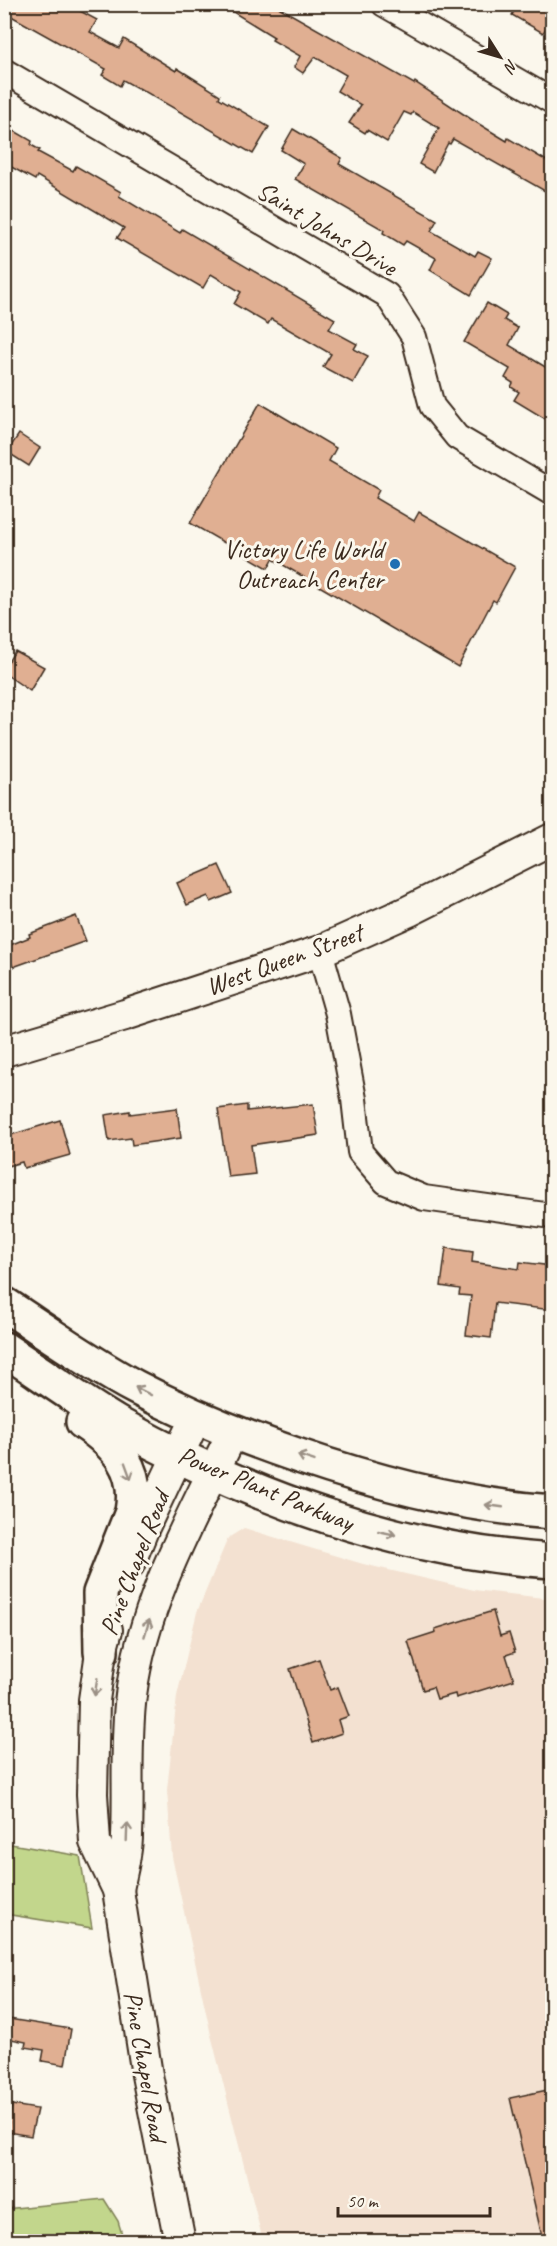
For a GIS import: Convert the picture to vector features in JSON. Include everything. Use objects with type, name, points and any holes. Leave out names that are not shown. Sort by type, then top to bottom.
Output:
[{"type":"main road","name":"Power Plant Parkway","points":[[4,1304],[135,1387],[196,1417],[233,1432],[346,1472],[404,1488],[482,1504],[552,1512]]},
{"type":"main road","name":"Power Plant Parkway","points":[[4,1349],[117,1423],[214,1472],[320,1515],[385,1533],[470,1551],[552,1561]]},
{"type":"main road","points":[[4,1368],[100,1433],[116,1447],[126,1463],[132,1481],[134,1500],[132,1512],[100,1593],[101,1652]]},
{"type":"street","points":[[384,4],[552,101]]},
{"type":"street","name":"Saint Johns Drive","points":[[4,71],[387,295],[414,337],[432,406],[457,437],[552,493]]},
{"type":"street","name":"West Queen Street","points":[[4,1051],[125,1015],[320,951],[409,911],[552,839]]},
{"type":"street","points":[[320,951],[338,1014],[354,1099],[360,1152],[386,1182],[424,1198],[552,1216]]},
{"type":"street","name":"Pine Chapel Road","points":[[180,2241],[147,2075],[118,1890],[95,1842],[92,1794],[94,1700],[101,1652],[116,1597],[144,1527],[196,1417]]},
{"type":"street","name":"Pine Chapel Road","points":[[118,1890],[127,1838],[126,1762],[131,1693],[141,1646],[170,1563],[233,1432]]},
{"type":"shaded area","points":[[244,1528],[363,1564],[474,1590],[552,1599],[552,2241],[263,2241],[211,2035],[172,1857],[167,1790],[177,1696],[197,1612],[228,1538]]},
{"type":"green space","points":[[5,1843],[80,1856],[92,1928],[5,1914]]},
{"type":"green space","points":[[104,2199],[118,2221],[124,2241],[5,2241],[5,2209]]},
{"type":"building","points":[[4,4],[85,4],[80,11],[97,20],[90,32],[119,48],[124,39],[176,71],[177,68],[220,95],[219,98],[269,127],[253,154],[139,88],[123,80],[120,86],[102,75],[106,69],[4,12]]},
{"type":"building","points":[[220,4],[273,4],[414,84],[415,82],[507,141],[508,138],[552,164],[552,195],[453,139],[450,144],[448,143],[433,172],[419,164],[439,128],[413,112],[411,115],[404,112],[387,142],[367,130],[365,133],[349,123],[361,105],[337,91],[346,75],[315,57],[303,73],[294,67],[300,56],[272,40],[274,37]]},
{"type":"building","points":[[518,4],[545,4],[552,9],[552,17],[543,33],[512,15]]},
{"type":"building","points":[[4,125],[32,141],[31,145],[40,150],[38,152],[73,171],[76,166],[121,192],[119,196],[180,233],[182,229],[335,319],[329,329],[357,344],[354,349],[368,356],[353,383],[323,367],[331,354],[271,319],[268,324],[234,304],[241,292],[211,274],[203,288],[117,238],[124,228],[37,176],[35,180],[4,163]]},
{"type":"building","points":[[293,129],[342,158],[339,164],[437,220],[431,231],[475,256],[478,251],[492,258],[471,295],[430,270],[436,258],[406,241],[403,245],[383,233],[384,230],[295,179],[304,164],[281,150]]},
{"type":"building","points":[[487,303],[507,315],[504,320],[518,328],[509,345],[552,371],[552,423],[514,400],[519,392],[511,387],[513,383],[505,378],[510,369],[464,342]]},
{"type":"building","name":"Victory Life World Outreach Center","points":[[260,403],[336,448],[329,461],[379,490],[375,498],[414,521],[419,512],[515,567],[496,602],[493,600],[458,667],[273,559],[268,568],[190,523]]},
{"type":"building","points":[[19,434],[40,448],[29,466],[7,452]]},
{"type":"building","points":[[15,651],[44,667],[30,691],[4,673],[4,668]]},
{"type":"building","points":[[219,865],[232,893],[211,902],[208,896],[187,905],[177,883]]},
{"type":"building","points":[[76,916],[86,941],[13,967],[5,947],[30,937],[29,934]]},
{"type":"building","points":[[313,1104],[318,1135],[251,1145],[255,1174],[228,1177],[218,1109],[247,1105],[247,1111]]},
{"type":"building","points":[[177,1108],[181,1138],[132,1145],[131,1138],[109,1141],[105,1115]]},
{"type":"building","points":[[60,1120],[70,1155],[24,1168],[22,1162],[4,1167],[4,1137]]},
{"type":"building","points":[[446,1248],[473,1252],[472,1262],[519,1269],[520,1262],[552,1266],[552,1310],[495,1303],[491,1338],[466,1335],[471,1296],[459,1295],[460,1289],[441,1286]]},
{"type":"building","points":[[493,1611],[500,1636],[509,1633],[515,1652],[506,1655],[514,1680],[456,1698],[455,1694],[437,1699],[433,1687],[423,1690],[408,1641],[436,1632],[435,1629]]},
{"type":"building","points":[[319,1659],[330,1690],[338,1687],[349,1716],[338,1720],[342,1733],[313,1743],[290,1669]]},
{"type":"building","points":[[9,2019],[71,2029],[65,2065],[42,2061],[44,2050],[25,2047],[26,2042],[6,2038]]},
{"type":"building","points":[[552,2089],[552,2241],[543,2241],[510,2098]]},
{"type":"building","points":[[12,2105],[37,2109],[31,2136],[7,2132]]},
{"type":"place","name":"Victory Life World Outreach Center","points":[[395,564]]}]
